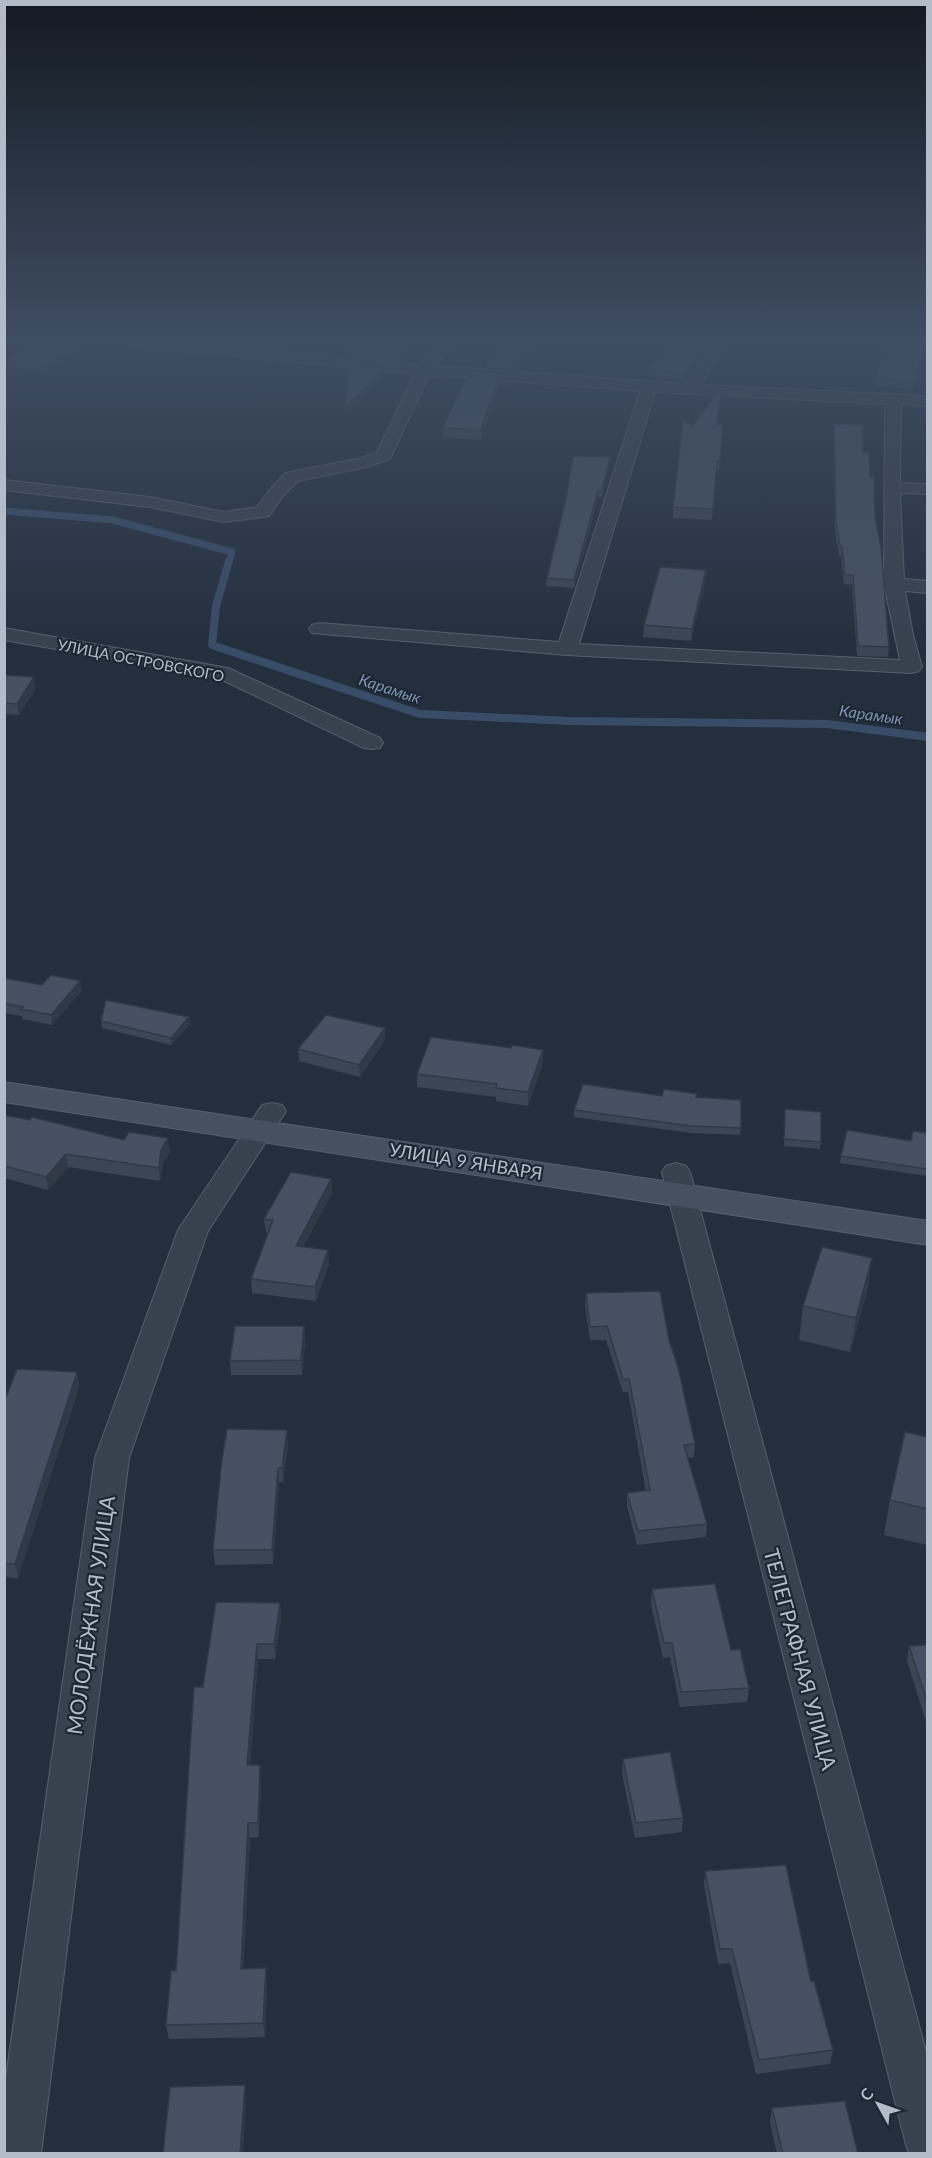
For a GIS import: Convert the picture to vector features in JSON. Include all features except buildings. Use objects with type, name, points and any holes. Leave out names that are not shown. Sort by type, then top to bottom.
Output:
[{"type":"main road","name":"УЛИЦА 9 ЯНВАРЯ","points":[[4,1070],[266,1120],[678,1183],[927,1211]]},
{"type":"main road","name":"УЛИЦА 9 ЯНВАРЯ","points":[[4,1092],[266,1120]]},
{"type":"main road","name":"УЛИЦА 9 ЯНВАРЯ","points":[[678,1183],[927,1233]]},
{"type":"street","points":[[4,485],[150,502],[224,517],[263,512],[277,492],[292,477],[366,462],[384,455],[390,442]]},
{"type":"street","points":[[567,649],[632,442]]},
{"type":"street","points":[[319,628],[567,649],[912,667],[905,645],[893,584],[893,442]]},
{"type":"street","points":[[893,488],[927,489]]},
{"type":"street","points":[[893,584],[927,587]]},
{"type":"street","name":"УЛИЦА ОСТРОВСКОГО","points":[[4,634],[221,672],[372,743]]},
{"type":"street","name":"МОЛОДЁЖНАЯ УЛИЦА","points":[[18,2154],[112,1458],[193,1230],[266,1120]]},
{"type":"street","name":"ТЕЛЕГРАФНАЯ УЛИЦА","points":[[678,1183],[927,2145]]},
{"type":"waterway","name":"Карамык","points":[[4,511],[113,520],[232,552],[229,562]]},
{"type":"waterway","name":"Карамык","points":[[229,561],[216,606],[212,645],[420,714],[570,721],[827,724],[928,737]]}]
